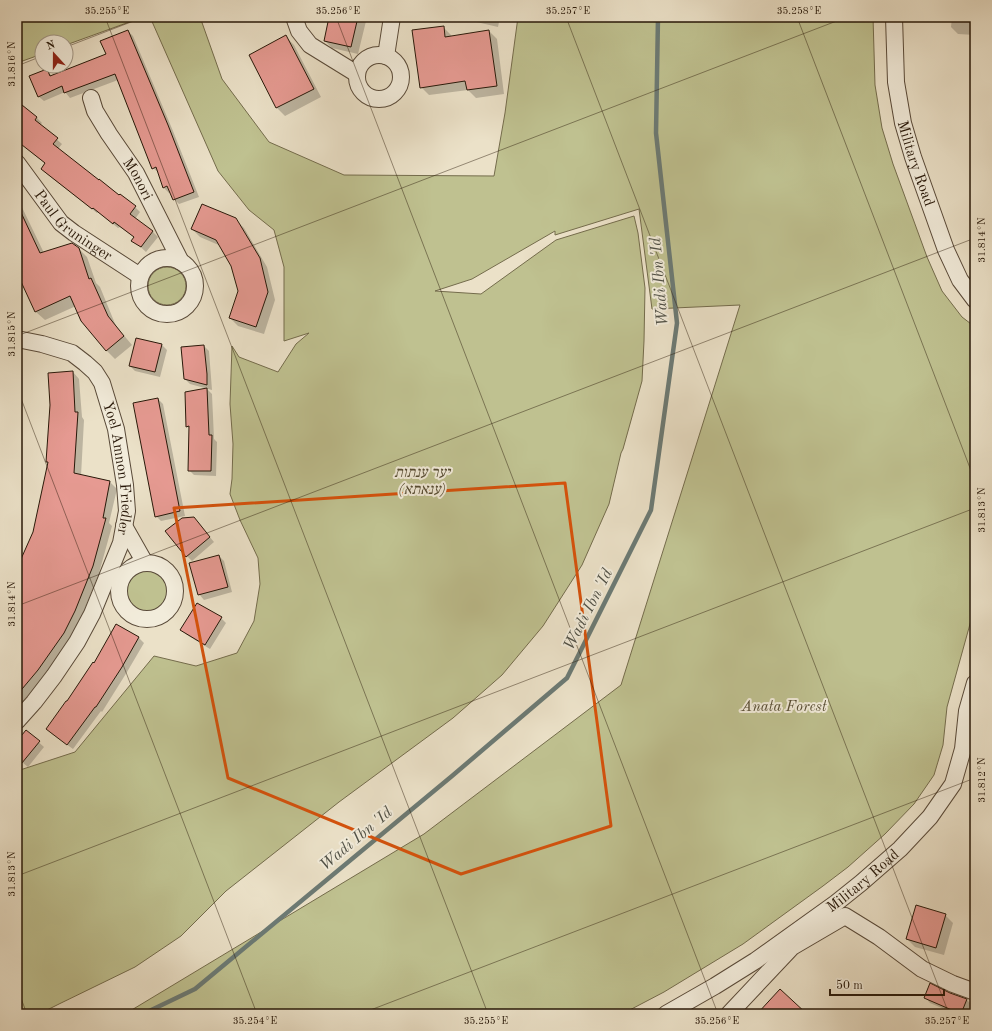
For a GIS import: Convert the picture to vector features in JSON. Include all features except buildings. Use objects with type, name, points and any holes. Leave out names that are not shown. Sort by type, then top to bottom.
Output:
[{"type":"street","points":[[294,17],[298,31],[310,45],[357,74]]},
{"type":"street","points":[[386,56],[392,17]]},
{"type":"street","name":"Military Road","points":[[894,17],[896,82],[903,123],[913,157],[946,250],[960,280],[975,300]]},
{"type":"street","points":[[373,56],[386,56],[398,65],[401,73],[399,88],[392,95],[386,98],[373,98],[366,95],[360,89],[357,74],[360,65],[366,60],[373,56]]},
{"type":"street","name":"Monori","points":[[90,98],[95,111],[109,134],[136,173],[181,262]]},
{"type":"street","name":"Paul Gruninger","points":[[17,163],[61,223],[140,276]]},
{"type":"street","points":[[163,258],[172,258],[189,268],[194,277],[194,294],[182,309],[172,313],[163,314],[153,310],[146,304],[140,295],[140,276],[145,268],[153,262],[163,258]]},
{"type":"street","name":"Yoel Amnon Friedler","points":[[17,339],[42,344],[72,353],[95,372],[102,383],[116,429],[124,478],[127,511],[121,543],[92,614],[77,642],[54,676],[34,702],[17,720]]},
{"type":"street","points":[[124,526],[145,563]]},
{"type":"street","name":"Military Road","points":[[666,1014],[755,961],[836,903],[900,849],[930,817],[953,784],[964,749],[967,711],[975,683]]},
{"type":"street","points":[[729,1014],[792,947],[845,916],[880,937],[922,969],[953,984],[975,992]]},
{"type":"highlighted area","points":[[565,483],[611,826],[461,874],[228,778],[174,508]]},
{"type":"green space","points":[[17,17],[143,17],[74,42],[74,34],[34,34],[34,57],[17,63]]},
{"type":"green space","points":[[150,17],[200,17],[222,79],[269,142],[344,175],[494,176],[505,113],[518,17],[873,17],[875,85],[882,128],[893,164],[927,257],[942,291],[962,317],[975,327],[975,606],[947,707],[943,745],[934,775],[914,804],[885,834],[848,867],[743,944],[664,992],[622,1014],[125,1014],[424,834],[621,685],[740,305],[652,309],[639,209],[555,235],[555,231],[472,279],[435,291],[481,294],[556,240],[634,216],[638,233],[645,288],[642,381],[621,453],[609,504],[582,565],[543,626],[502,675],[453,718],[339,802],[226,891],[181,936],[135,967],[39,1014],[17,1014],[17,771],[75,752],[154,656],[196,666],[237,653],[254,621],[260,584],[258,558],[240,520],[230,494],[233,444],[230,404],[232,346],[239,357],[278,372],[296,344],[309,333],[284,341],[284,267],[274,230],[249,210],[218,171]]},
{"type":"green space","points":[[167,267],[177,270],[183,276],[186,286],[183,296],[177,302],[167,305],[157,302],[151,296],[148,286],[151,276],[157,270]]},
{"type":"green space","points":[[147,569],[159,573],[165,579],[169,591],[165,603],[159,609],[147,613],[135,609],[129,603],[125,591],[129,579],[135,573]]},
{"type":"waterway","name":"Wadi Ibn 'Id","points":[[143,1014],[195,989],[452,776],[567,678],[651,510],[677,323],[656,133],[658,17]]},
{"type":"park label","name":"יער ענתות (ענאתא)","points":[[422,480]]},
{"type":"park label","name":"Anata Forest","points":[[784,706]]}]
